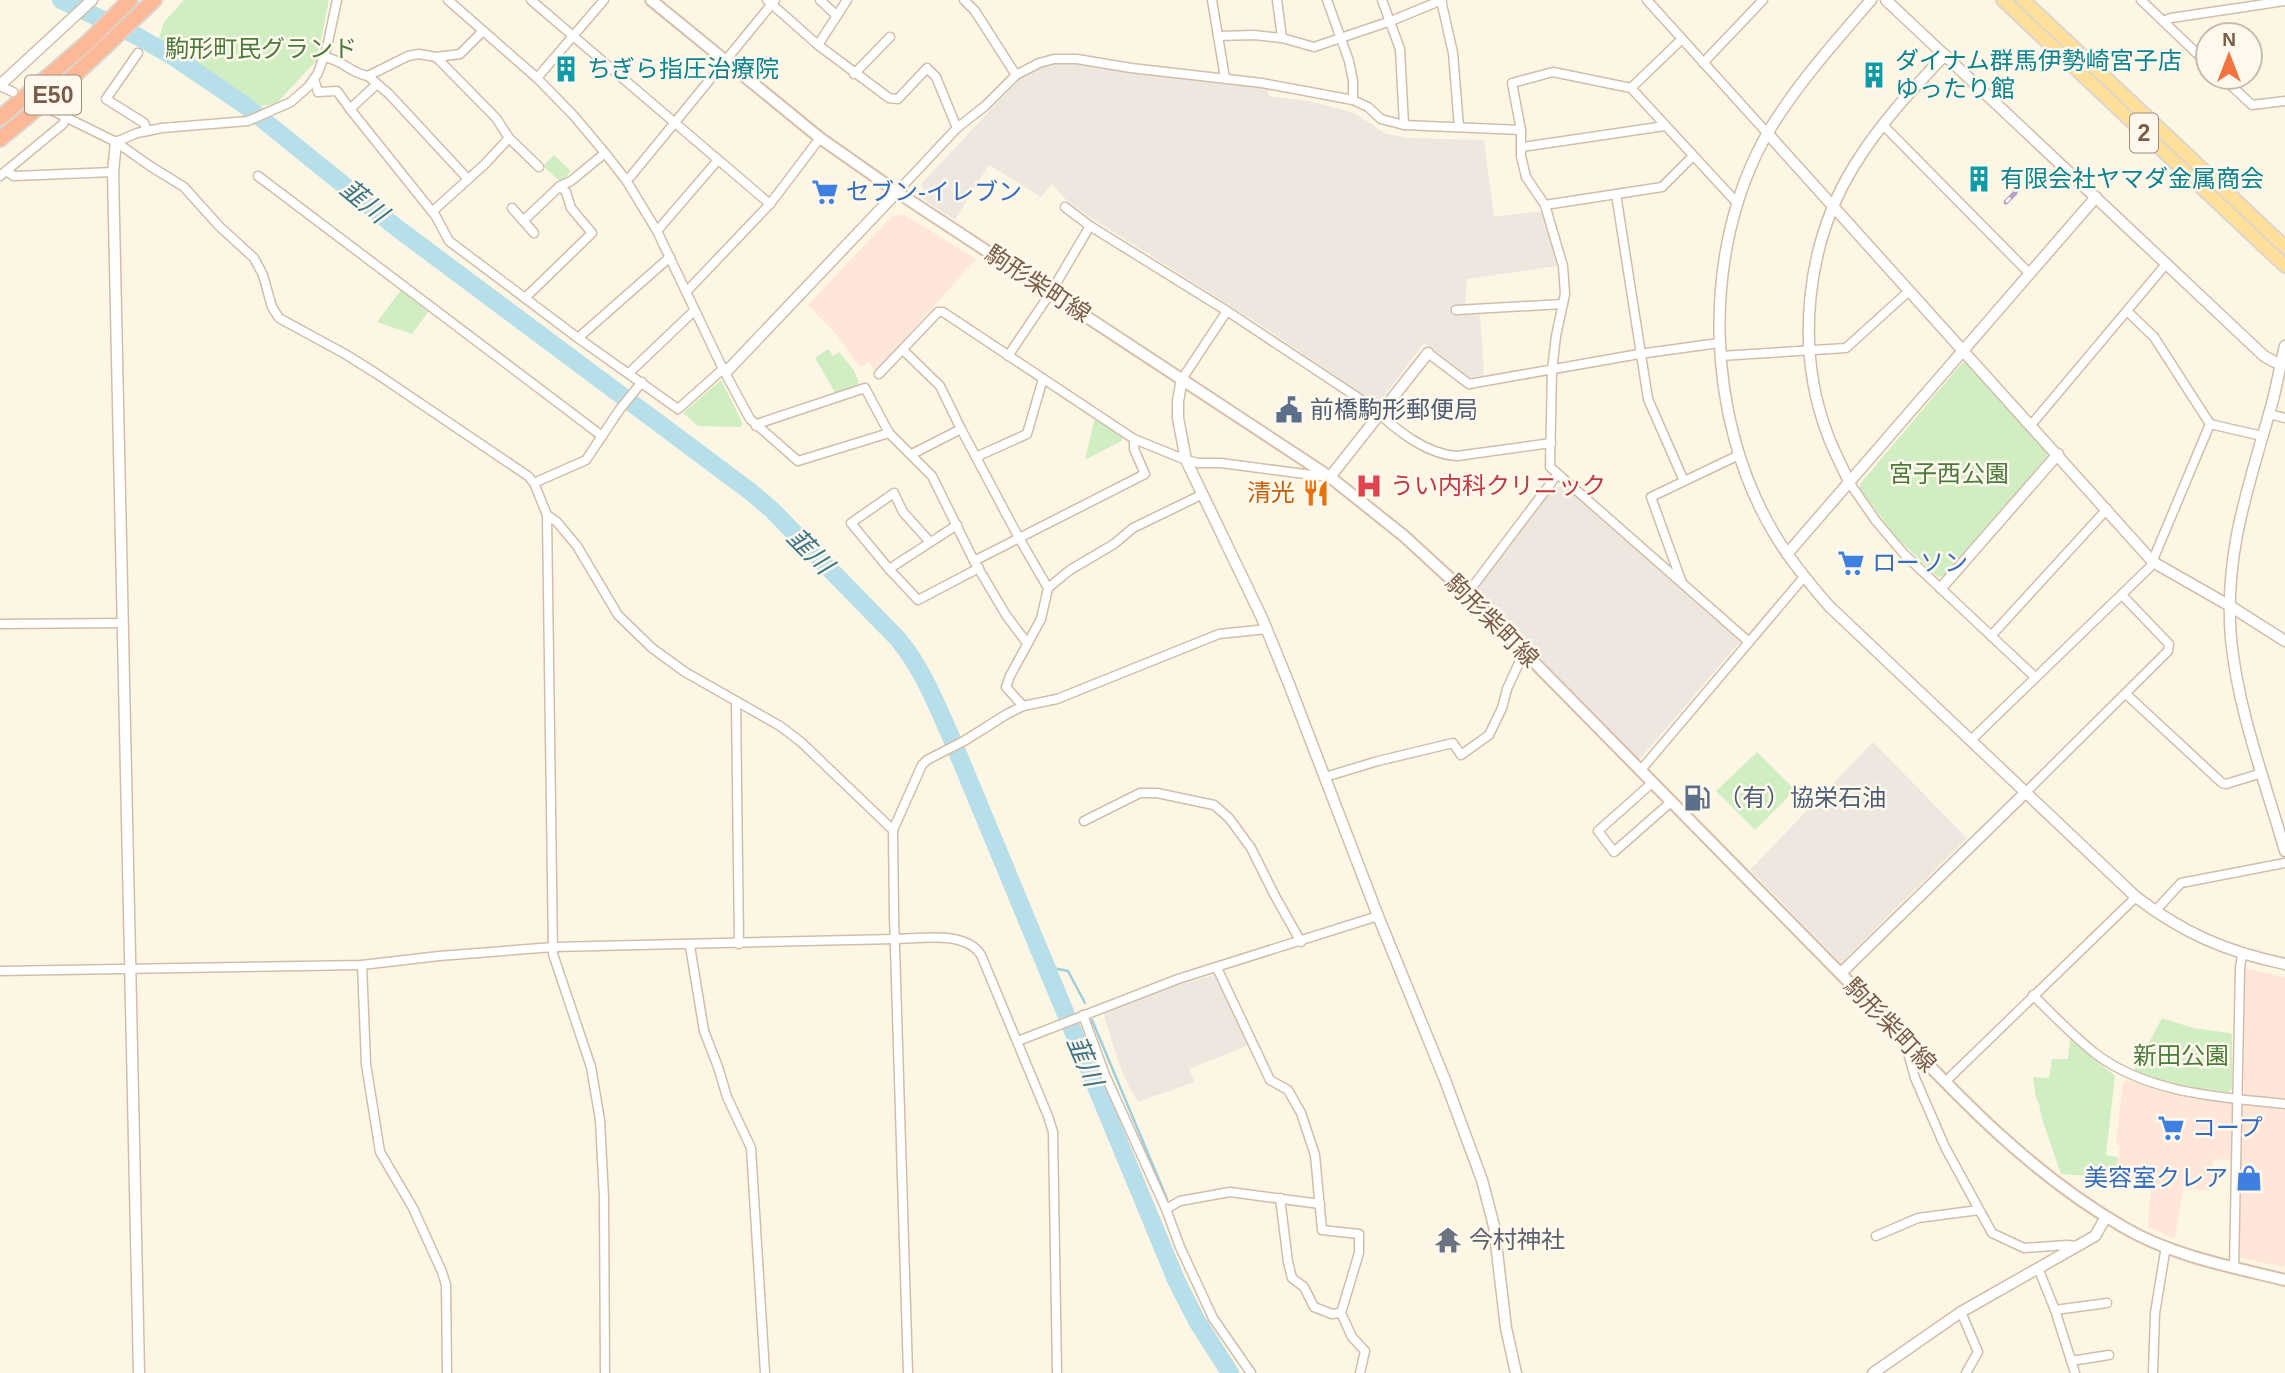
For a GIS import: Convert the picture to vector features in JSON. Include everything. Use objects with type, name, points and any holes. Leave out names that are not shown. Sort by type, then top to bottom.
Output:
[{"type":"highway","name":"E50","points":[[0,118],[88,42],[131,0]]},
{"type":"highway","name":"E50","points":[[0,139],[35,111],[154,0]]},
{"type":"main road","name":"駒形柴町線","points":[[651,0],[820,138],[897,192],[1330,477],[1404,536],[1467,594],[1841,973],[1912,1049],[2027,1160],[2106,1217],[2129,1230],[2166,1246],[2234,1268],[2285,1280]]},
{"type":"main road","name":"2","points":[[2003,0],[2285,266]]},
{"type":"main road","name":"2","points":[[2023,0],[2285,247]]},
{"type":"street","points":[[13,92],[0,85],[92,0]]},
{"type":"street","points":[[139,1373],[113,172],[117,142],[126,136],[147,131],[248,121],[291,102],[314,79],[324,57],[337,0]]},
{"type":"street","points":[[448,0],[537,78],[574,116],[626,180],[657,231],[723,369],[750,419],[757,426],[798,461],[889,433]]},
{"type":"street","points":[[531,0],[770,204]]},
{"type":"street","points":[[537,78],[604,0]]},
{"type":"street","points":[[820,0],[837,16]]},
{"type":"street","points":[[818,45],[847,0]]},
{"type":"street","points":[[964,0],[975,11],[1016,75]]},
{"type":"street","points":[[1212,0],[1225,78]]},
{"type":"street","points":[[1277,0],[1282,38]]},
{"type":"street","points":[[1327,0],[1351,70],[1353,100]]},
{"type":"street","points":[[1382,0],[1400,49],[1404,125]]},
{"type":"street","points":[[1218,36],[1254,35],[1282,38],[1314,47],[1391,21],[1441,0],[1453,53],[1459,127]]},
{"type":"street","points":[[1647,0],[2153,562],[2285,641]]},
{"type":"street","points":[[1703,62],[1763,0]]},
{"type":"street","points":[[1871,0],[1810,71],[1768,134],[1738,204],[1727,248],[1719,343],[1725,397],[1739,455],[1763,512],[1787,554],[1829,606],[2136,897],[2194,935],[2242,955],[2285,964]]},
{"type":"street","points":[[1886,0],[2263,356],[2280,363]]},
{"type":"street","points":[[2141,0],[2194,51]]},
{"type":"street","points":[[626,180],[675,123],[771,1],[818,45],[889,98],[898,99],[927,68],[936,77],[957,128]]},
{"type":"street","points":[[2163,21],[2281,1]]},
{"type":"street","points":[[324,57],[334,58],[368,76],[408,56],[460,54],[484,31]]},
{"type":"street","points":[[854,74],[890,37]]},
{"type":"street","points":[[1631,88],[1682,39]]},
{"type":"street","points":[[138,53],[106,99],[144,123],[147,131]]},
{"type":"street","points":[[1945,55],[1883,125],[1852,169],[1834,206],[1815,261],[1808,339],[1816,392],[1827,432],[1849,482],[1904,554],[2035,677]]},
{"type":"street","points":[[436,57],[539,167]]},
{"type":"street","points":[[314,79],[318,92],[337,91],[434,214],[449,241],[678,409],[723,369],[729,369],[957,128],[985,106],[1016,75],[1054,58],[1262,83],[1353,100],[1368,107],[1381,119],[1404,125],[1521,130]]},
{"type":"street","points":[[1738,204],[1631,88],[1553,72],[1512,83],[1526,177],[1545,205],[1563,266],[1565,294],[1552,370],[1550,467],[1749,642]]},
{"type":"street","points":[[368,76],[389,94],[467,178]]},
{"type":"street","points":[[350,109],[376,85]]},
{"type":"street","points":[[2237,91],[2252,105],[2285,100]]},
{"type":"street","points":[[53,111],[117,142],[184,187],[219,226],[254,258],[263,275],[272,307],[279,318],[377,374],[534,483],[547,515],[553,960],[592,1067],[600,1121],[604,1198],[605,1373]]},
{"type":"street","points":[[3,173],[63,124],[66,117]]},
{"type":"street","points":[[1883,125],[2030,274]]},
{"type":"street","points":[[1522,148],[1665,126]]},
{"type":"street","points":[[434,214],[433,211],[485,164],[509,138]]},
{"type":"street","points":[[687,291],[770,204],[820,138]]},
{"type":"street","points":[[524,220],[560,187],[606,153]]},
{"type":"street","points":[[1545,205],[1661,187],[1693,156]]},
{"type":"street","points":[[657,231],[718,160]]},
{"type":"street","points":[[3,173],[14,176],[113,172]]},
{"type":"street","points":[[258,176],[602,436]]},
{"type":"street","points":[[525,298],[592,233],[571,208],[566,192],[560,187]]},
{"type":"street","points":[[1616,194],[1648,399],[1684,481]]},
{"type":"street","points":[[1787,554],[2096,197]]},
{"type":"street","points":[[512,208],[534,233]]},
{"type":"street","points":[[1065,208],[1373,407],[1427,449],[1448,456],[1552,443]]},
{"type":"street","points":[[1008,356],[1051,292],[1090,226]]},
{"type":"street","points":[[578,338],[670,257]]},
{"type":"street","points":[[2031,425],[2167,263]]},
{"type":"street","points":[[1720,356],[1846,348],[1909,291]]},
{"type":"street","points":[[1456,310],[1563,304]]},
{"type":"street","points":[[629,373],[695,310]]},
{"type":"street","points":[[1227,311],[1182,379],[1178,418],[1185,460],[1267,629],[1378,916],[1446,1080],[1482,1180],[1494,1226],[1506,1328],[1516,1373]]},
{"type":"street","points":[[2127,311],[2154,337],[2210,424],[2262,436]]},
{"type":"street","points":[[879,373],[939,312],[943,312],[1135,439],[1185,460],[1330,477],[1429,353],[1469,384],[1719,343]]},
{"type":"street","points":[[2285,346],[2269,414],[2242,502],[2236,535],[2230,606],[2231,639],[2239,690],[2262,773],[2282,829],[2285,850]]},
{"type":"street","points":[[903,350],[940,386],[1048,588]]},
{"type":"street","points":[[976,457],[1027,434],[1043,379]]},
{"type":"street","points":[[534,483],[586,460],[620,409],[642,382]]},
{"type":"street","points":[[757,426],[865,388],[889,433],[932,476],[976,564],[1006,615],[1027,643]]},
{"type":"street","points":[[2269,414],[2285,418]]},
{"type":"street","points":[[1970,741],[2150,568],[2210,424]]},
{"type":"street","points":[[912,454],[961,429]]},
{"type":"street","points":[[930,542],[903,512],[894,493],[851,523],[918,600],[1019,538],[1145,474],[1134,449],[1135,439]]},
{"type":"street","points":[[1941,588],[2057,454]]},
{"type":"street","points":[[1683,584],[1651,497],[1739,455]]},
{"type":"street","points":[[1467,594],[1557,475]]},
{"type":"street","points":[[1023,706],[1006,687],[1041,619],[1048,588],[1070,570],[1114,544],[1133,528],[1201,495]]},
{"type":"street","points":[[1992,636],[2107,509]]},
{"type":"street","points":[[547,515],[557,522],[577,546],[618,615],[652,648],[685,672],[780,726],[801,742],[893,830]]},
{"type":"street","points":[[889,569],[957,525]]},
{"type":"street","points":[[1640,771],[1804,576]]},
{"type":"street","points":[[1841,973],[2170,648],[2122,595]]},
{"type":"street","points":[[0,624],[122,623]]},
{"type":"street","points":[[908,1373],[893,830],[922,765],[1023,706],[1057,699],[1219,634],[1267,629]]},
{"type":"street","points":[[1325,777],[1453,743],[1461,755],[1467,752],[1489,736],[1524,652]]},
{"type":"street","points":[[2126,694],[2222,783],[2262,773]]},
{"type":"street","points":[[736,701],[739,944]]},
{"type":"street","points":[[1652,783],[1598,831],[1614,852],[1671,802]]},
{"type":"street","points":[[1084,821],[1140,793],[1157,793],[1214,806],[1229,818],[1251,848],[1301,942]]},
{"type":"street","points":[[2155,911],[2181,883],[2285,863]]},
{"type":"street","points":[[1945,1082],[2136,897]]},
{"type":"street","points":[[1018,1041],[1178,979],[1378,916]]},
{"type":"street","points":[[0,971],[362,965],[554,947],[690,946],[895,939],[950,939],[972,945],[981,955],[1053,1132],[1057,1373]]},
{"type":"street","points":[[690,946],[704,1031],[719,1067],[727,1097],[751,1148],[765,1373]]},
{"type":"street","points":[[2234,1268],[2242,955]]},
{"type":"street","points":[[362,965],[366,1064],[380,1152],[413,1208],[446,1285],[447,1373]]},
{"type":"street","points":[[1217,968],[1270,1080],[1288,1090],[1295,1100],[1315,1155],[1322,1230],[1359,1234],[1359,1253],[1341,1312],[1352,1337],[1364,1351],[1360,1373]]},
{"type":"street","points":[[2034,995],[2071,1033],[2119,1069],[2162,1086],[2285,1104]]},
{"type":"street","points":[[1080,1016],[1213,1318],[1251,1373]]},
{"type":"street","points":[[1912,1049],[1909,1056],[1915,1078],[1945,1147],[1992,1233],[2024,1248],[2077,1246]]},
{"type":"street","points":[[1166,1209],[1180,1202],[1230,1192],[1320,1204]]},
{"type":"street","points":[[1280,1198],[1292,1278],[1304,1287],[1314,1307],[1332,1314],[1341,1312]]},
{"type":"street","points":[[1876,1236],[1918,1218],[1979,1210]]},
{"type":"street","points":[[1873,1373],[1961,1312],[2095,1236],[2106,1217]]},
{"type":"street","points":[[2152,1373],[2155,1313],[2166,1246]]},
{"type":"street","points":[[2038,1268],[2075,1373]]},
{"type":"street","points":[[2055,1310],[2107,1303]]},
{"type":"street","points":[[1961,1312],[1978,1352],[1966,1373]]},
{"type":"street","points":[[2071,1361],[2109,1355]]},
{"type":"shaded area","points":[[1058,62],[1268,89],[1269,96],[1309,101],[1355,113],[1384,133],[1408,138],[1484,140],[1494,217],[1543,211],[1557,266],[1467,279],[1465,313],[1480,312],[1484,376],[1469,377],[1424,343],[1379,403],[1374,403],[1276,335],[1093,219],[1067,201],[1052,184],[1041,197],[989,165],[955,220],[924,200],[922,183],[1012,87],[1038,67]]},
{"type":"shaded area","points":[[905,215],[976,259],[875,372],[869,362],[860,367],[835,333],[808,305],[892,216]]},
{"type":"shaded area","points":[[1565,486],[1740,637],[1740,642],[1639,760],[1474,590],[1552,487]]},
{"type":"shaded area","points":[[1873,742],[1967,838],[1841,963],[1750,870]]},
{"type":"shaded area","points":[[2243,968],[2285,977],[2285,1266],[2282,1267],[2241,1258],[2239,1255],[2240,1161],[2213,1159],[2210,1191],[2183,1188],[2175,1239],[2148,1227],[2151,1183],[2115,1178],[2120,1147],[2116,1143],[2123,1083],[2127,1080],[2173,1095],[2244,1103]]},
{"type":"shaded area","points":[[1214,975],[1218,977],[1249,1045],[1189,1069],[1195,1082],[1138,1102],[1118,1061],[1103,1012],[1174,986]]},
{"type":"green space","name":"駒形町民グランド","points":[[184,0],[329,0],[317,60],[276,104],[260,106],[159,38],[164,22]]},
{"type":"green space","points":[[554,155],[571,171],[561,182],[543,166]]},
{"type":"green space","points":[[401,290],[428,312],[412,334],[377,322]]},
{"type":"green space","points":[[828,349],[833,356],[839,352],[853,369],[859,382],[857,387],[836,394],[815,358]]},
{"type":"green space","name":"宮子西公園","points":[[1962,363],[1967,363],[2046,452],[2047,457],[1943,576],[1938,577],[1895,536],[1860,489],[1860,484]]},
{"type":"green space","points":[[721,380],[743,424],[740,427],[698,426],[683,413]]},
{"type":"green space","points":[[1095,417],[1121,435],[1123,440],[1085,460]]},
{"type":"green space","points":[[1757,752],[1795,790],[1755,830],[1716,791]]},
{"type":"green space","name":"新田公園","points":[[2162,1018],[2193,1028],[2232,1035],[2232,1089],[2229,1092],[2176,1086],[2133,1072]]},
{"type":"green space","points":[[2070,1039],[2115,1076],[2106,1155],[2118,1157],[2115,1178],[2061,1174],[2042,1119],[2033,1077],[2049,1078],[2052,1059],[2068,1059]]},
{"type":"waterway","name":"韮川","points":[[61,0],[174,57],[246,106],[397,228],[751,492],[772,510],[898,639],[921,674],[951,737],[1177,1282],[1197,1321],[1230,1373]]},
{"type":"waterway","points":[[1047,967],[1068,971],[1085,1003]]},
{"type":"waterway","points":[[1092,1020],[1167,1199]]},
{"type":"railway","points":[[2004,172],[2016,187],[2015,193],[2006,202]]},
{"type":"place","name":"ちぎら指圧治療院","points":[[566,69]]},
{"type":"place","name":"ダイナム群馬伊勢崎宮子店 ゆったり館","points":[[1874,75]]},
{"type":"place","name":"有限会社ヤマダ金属商会","points":[[1979,179]]},
{"type":"place","name":"セブン-イレブン","points":[[825,192]]},
{"type":"place","name":"前橋駒形郵便局","points":[[1289,410]]},
{"type":"place","name":"うい内科クリニック","points":[[1369,486]]},
{"type":"place","name":"清光","points":[[1316,493]]},
{"type":"place","name":"ローソン","points":[[1851,563]]},
{"type":"place","name":"（有）協栄石油","points":[[1697,798]]},
{"type":"place","name":"コープ","points":[[2171,1128]]},
{"type":"place","name":"美容室クレア","points":[[2249,1178]]},
{"type":"place","name":"今村神社","points":[[1448,1240]]}]
